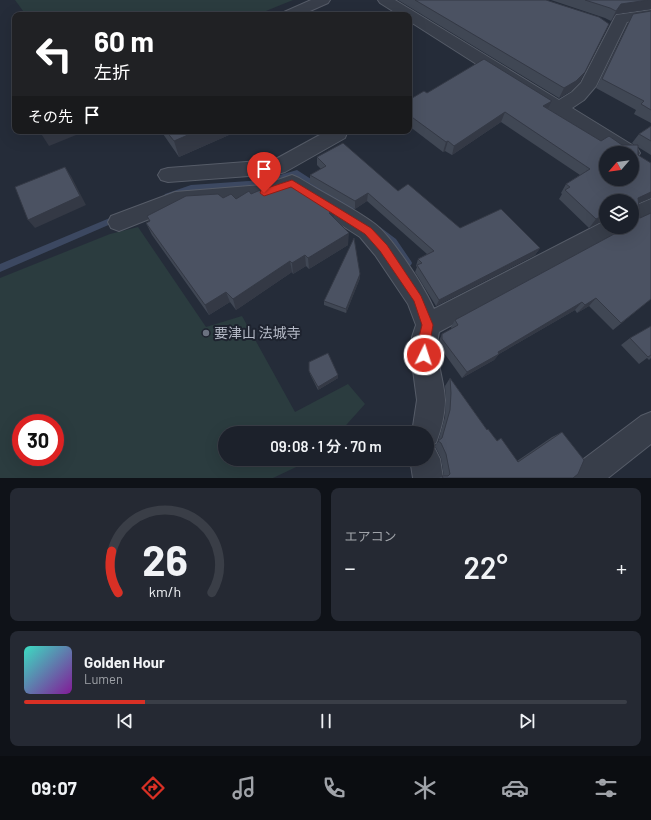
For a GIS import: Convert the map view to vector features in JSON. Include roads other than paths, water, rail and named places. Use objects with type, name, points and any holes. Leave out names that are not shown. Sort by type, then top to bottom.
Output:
[{"type":"street","points":[[296,12],[323,0]]},
{"type":"street","points":[[386,0],[405,12]]},
{"type":"street","points":[[560,108],[578,96],[588,86],[610,29],[621,18],[651,14]]},
{"type":"street","points":[[412,16],[619,146]]},
{"type":"street","points":[[168,175],[278,167],[336,134]]},
{"type":"street","points":[[119,222],[175,200],[264,193],[292,183],[368,231],[383,248],[418,299],[428,325],[425,337],[424,355],[431,400],[427,426]]},
{"type":"street","points":[[639,213],[651,207]]},
{"type":"street","points":[[428,325],[600,234]]},
{"type":"street","points":[[584,478],[651,426]]},
{"type":"street","points":[[426,466],[428,478]]},
{"type":"waterway","points":[[168,196],[191,188],[263,183],[297,173],[350,208]]},
{"type":"waterway","points":[[0,268],[117,218]]},
{"type":"waterway","points":[[380,230],[393,241],[408,263]]},
{"type":"place","name":"要津山 法城寺","points":[[206,333]]}]
